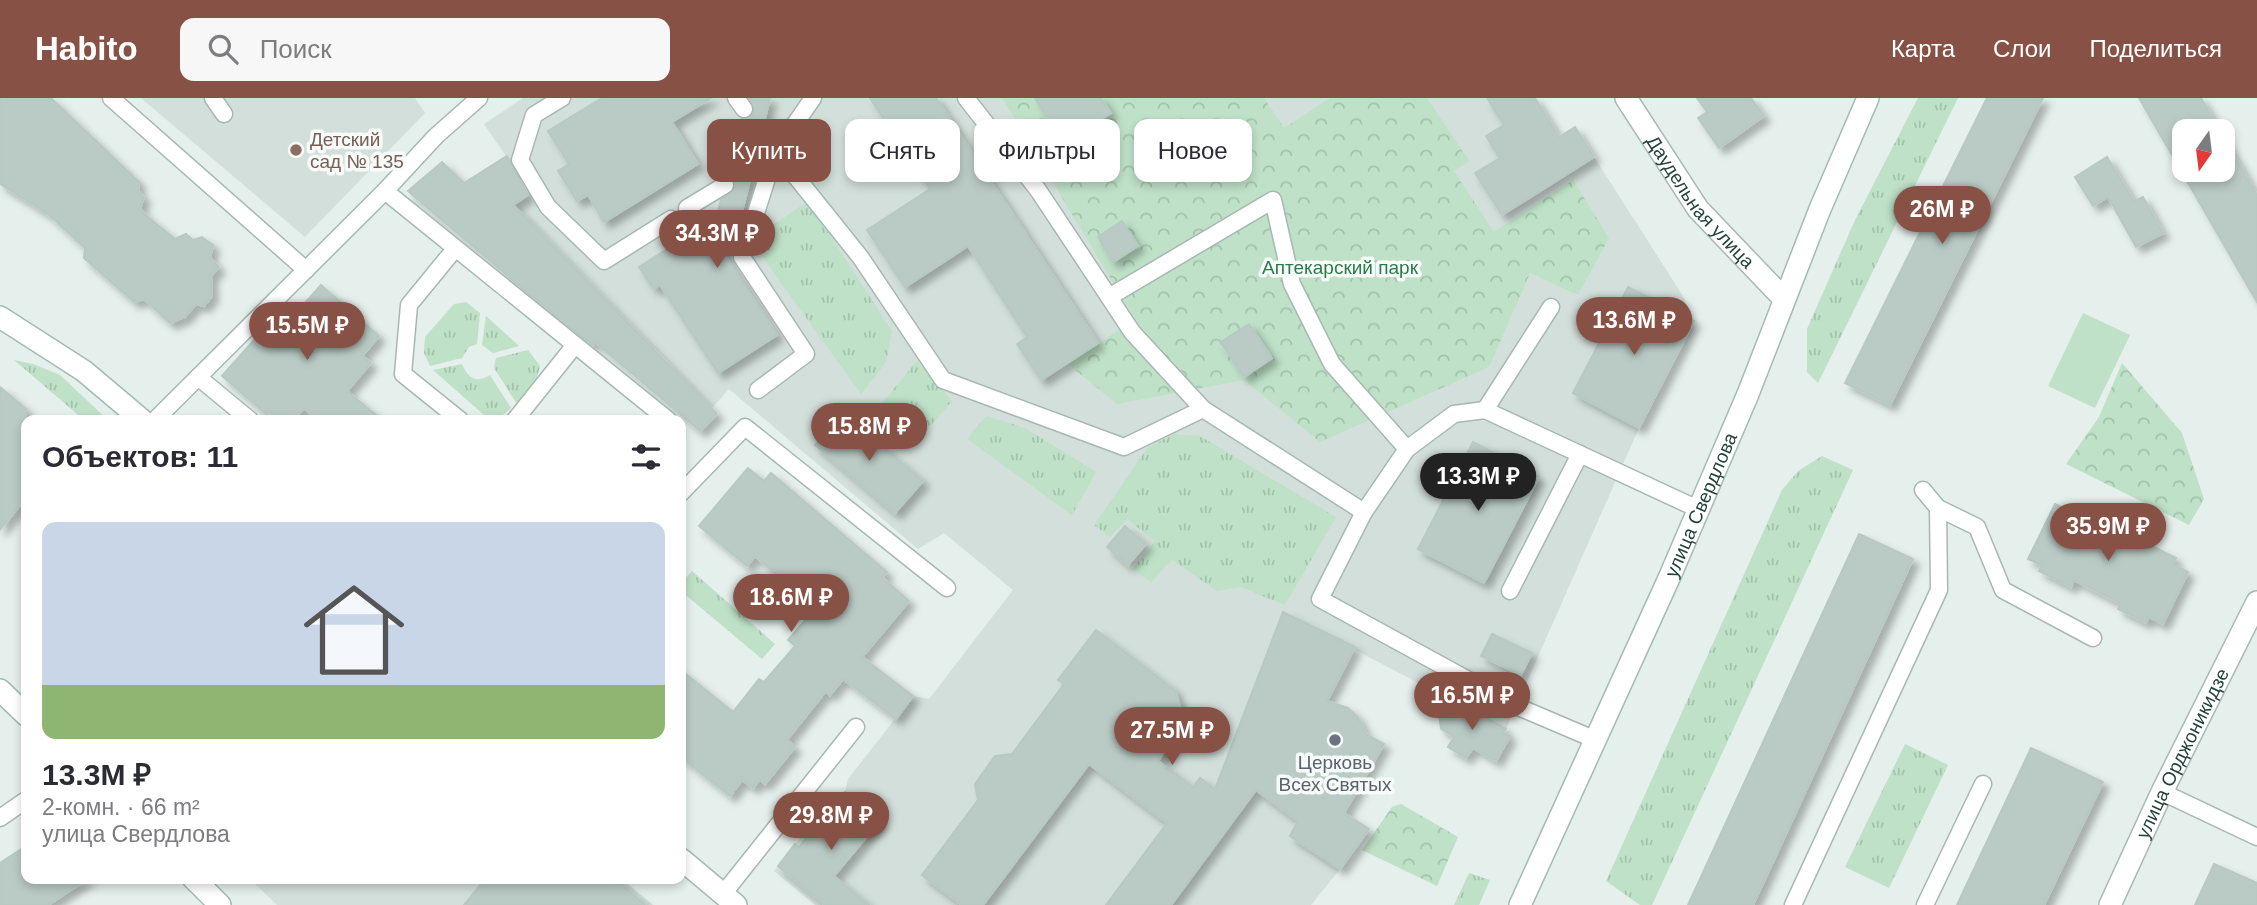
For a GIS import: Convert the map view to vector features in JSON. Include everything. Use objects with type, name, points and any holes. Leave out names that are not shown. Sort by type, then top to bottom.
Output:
[{"type":"street","name":"Даудельная улица","points":[[1626,98],[1698,209],[1784,299]]},
{"type":"street","name":"улица Свердлова","points":[[1520,905],[1596,740],[1748,394],[1784,299],[1868,98]]},
{"type":"street","points":[[0,317],[84,371],[136,415]]},
{"type":"street","name":"улица Орджоникидзе","points":[[2110,905],[2162,792],[2257,602]]},
{"type":"street","points":[[0,690],[21,710]]},
{"type":"street","points":[[686,863],[730,900]]},
{"type":"street","points":[[199,884],[220,905]]},
{"type":"lane","points":[[111,98],[306,270]]},
{"type":"lane","points":[[214,98],[224,114]]},
{"type":"lane","points":[[160,415],[385,191],[436,136],[479,98]]},
{"type":"lane","points":[[562,98],[534,115],[520,160],[548,207],[604,261],[671,219]]},
{"type":"lane","points":[[798,119],[813,98]]},
{"type":"lane","points":[[967,98],[1038,190],[1132,332],[1203,409],[1364,512]]},
{"type":"lane","points":[[758,390],[806,354],[742,257],[766,182]]},
{"type":"lane","points":[[799,182],[861,258],[943,380],[1124,447],[1203,409]]},
{"type":"lane","points":[[687,208],[725,185]]},
{"type":"lane","points":[[385,191],[454,250],[661,415]]},
{"type":"lane","points":[[1109,297],[1273,200],[1292,284],[1332,363],[1407,449]]},
{"type":"lane","points":[[454,250],[409,305],[402,374],[454,415]]},
{"type":"lane","points":[[1485,410],[1551,307]]},
{"type":"lane","points":[[519,415],[575,345]]},
{"type":"lane","points":[[198,377],[244,415]]},
{"type":"lane","points":[[1596,740],[1516,706],[1320,599],[1364,512],[1407,449],[1454,414],[1485,410],[1698,509]]},
{"type":"lane","points":[[686,488],[745,427],[947,588]]},
{"type":"lane","points":[[1510,591],[1580,454]]},
{"type":"lane","points":[[1923,490],[1938,508],[1977,527],[2003,590],[2094,638]]},
{"type":"lane","points":[[1793,905],[1939,590],[1938,508]]},
{"type":"lane","points":[[730,900],[856,727]]},
{"type":"lane","points":[[1925,905],[1983,783]]},
{"type":"lane","points":[[2162,792],[2257,837]]},
{"type":"lane","points":[[0,818],[21,803]]},
{"type":"shaded area","name":"Детский сад № 135","points":[[141,98],[415,98],[425,113],[305,237]]},
{"type":"shaded area","points":[[523,98],[1535,98],[1559,137],[1575,127],[1683,296],[1694,321],[1639,428],[1506,729],[1283,612],[1223,767],[1298,821],[1290,836],[1340,869],[1311,905],[815,905],[774,871],[813,822],[819,822],[845,792],[848,779],[913,696],[929,699],[1013,590],[944,533],[918,549],[729,389],[711,409],[666,368],[670,364],[513,205],[531,193],[484,124]]},
{"type":"shaded area","points":[[255,884],[628,884],[653,905],[277,905]]},
{"type":"green space","name":"Аптекарский парк","points":[[1002,98],[1264,98],[1284,128],[1330,98],[1427,98],[1469,161],[1454,171],[1494,232],[1573,180],[1609,238],[1578,295],[1530,273],[1489,367],[1320,442],[1244,380],[1117,404],[1068,364],[1135,319],[1053,182],[1120,182],[1120,119],[1015,119]]},
{"type":"green space","points":[[1918,98],[1958,98],[1818,383],[1807,372],[1807,329],[1855,220]]},
{"type":"green space","points":[[808,201],[892,331],[886,362],[861,394],[761,255],[766,230]]},
{"type":"green space","points":[[466,302],[480,313],[477,344],[469,347],[462,358],[430,366],[424,353],[425,337],[454,304]]},
{"type":"green space","points":[[2083,313],[2130,335],[2095,408],[2048,386]]},
{"type":"green space","points":[[486,316],[519,346],[493,353],[482,345]]},
{"type":"green space","points":[[528,350],[540,366],[537,378],[517,404],[494,368],[496,358]]},
{"type":"green space","points":[[14,360],[60,375],[103,415],[78,415]]},
{"type":"green space","points":[[917,361],[952,401],[920,438],[882,403]]},
{"type":"green space","points":[[2122,363],[2182,433],[2204,499],[2189,525],[2066,464],[2099,417]]},
{"type":"green space","points":[[462,364],[473,378],[481,379],[490,375],[511,408],[503,415],[484,415],[433,370]]},
{"type":"green space","points":[[986,416],[1025,428],[1096,472],[1072,515],[967,439]]},
{"type":"green space","points":[[1174,434],[1200,436],[1336,517],[1285,605],[1241,587],[1217,591],[1172,560],[1151,582],[1132,569],[1155,541],[1127,519],[1110,537],[1094,525],[1148,447]]},
{"type":"green space","points":[[1822,456],[1853,470],[1652,905],[1640,905],[1606,881],[1782,490],[1798,471]]},
{"type":"green space","points":[[692,571],[775,644],[762,659],[686,595],[686,578]]},
{"type":"green space","points":[[1905,744],[1948,765],[1889,888],[1845,867]]},
{"type":"green space","points":[[1401,804],[1458,837],[1437,886],[1362,850],[1392,807]]},
{"type":"green space","points":[[1469,873],[1490,880],[1479,905],[1454,905]]},
{"type":"building","points":[[0,98],[51,98],[139,182],[138,191],[144,197],[140,209],[148,217],[175,239],[186,234],[193,240],[202,237],[213,245],[210,258],[219,267],[211,276],[212,296],[204,306],[196,304],[185,317],[170,323],[144,299],[134,302],[84,258],[85,248],[48,214],[0,184]]},
{"type":"building","points":[[602,98],[711,98],[672,122],[698,164],[604,222],[588,195],[577,201],[558,171],[569,164],[548,131]]},
{"type":"building","points":[[749,98],[770,98],[765,119],[741,119],[750,118],[754,113]]},
{"type":"building","points":[[870,98],[936,98],[950,119],[884,119]]},
{"type":"building","points":[[1035,98],[1101,98],[1111,113],[1101,119],[1048,119]]},
{"type":"building","points":[[1487,98],[1535,98],[1559,137],[1575,127],[1594,157],[1502,215],[1475,173],[1500,158],[1486,136],[1504,125]]},
{"type":"building","points":[[1697,98],[1751,98],[1764,116],[1719,148],[1698,118],[1707,112]]},
{"type":"building","points":[[1987,98],[2043,98],[1890,405],[1845,383]]},
{"type":"building","points":[[2139,98],[2201,98],[2213,119],[2172,119],[2172,155]]},
{"type":"building","points":[[960,134],[974,155],[974,182],[992,182],[1098,343],[1041,380],[1017,344],[1027,337],[968,246],[905,287],[867,230],[930,189],[925,182],[960,182]]},
{"type":"building","points":[[507,156],[528,195],[513,205],[717,414],[700,431],[686,419],[686,415],[681,415],[595,342],[592,345],[408,191],[442,162],[464,183]]},
{"type":"building","points":[[2107,157],[2134,201],[2143,197],[2163,233],[2136,247],[2108,197],[2093,206],[2075,177]]},
{"type":"building","points":[[2235,157],[2257,195],[2257,302],[2188,182],[2235,182]]},
{"type":"building","points":[[734,182],[750,182],[735,239],[720,248],[777,335],[718,373],[660,285],[654,289],[639,267],[700,228],[710,243],[721,200],[734,189]]},
{"type":"building","points":[[1122,221],[1138,246],[1113,262],[1098,237]]},
{"type":"building","points":[[321,285],[379,336],[362,356],[371,363],[347,391],[376,415],[312,415],[304,408],[298,415],[267,415],[222,376],[287,303],[297,312]]},
{"type":"building","points":[[1628,287],[1694,321],[1639,428],[1573,393]]},
{"type":"building","points":[[1249,324],[1272,358],[1244,377],[1221,342]]},
{"type":"building","points":[[0,387],[26,409],[26,415],[21,415],[21,504],[0,530]]},
{"type":"building","points":[[842,412],[923,481],[895,513],[815,445]]},
{"type":"building","points":[[1473,442],[1539,477],[1484,583],[1418,549]]},
{"type":"building","points":[[748,468],[764,481],[771,473],[887,572],[882,577],[909,601],[862,657],[913,696],[896,719],[843,679],[830,695],[826,691],[787,740],[795,747],[765,784],[760,780],[753,788],[742,780],[730,796],[686,761],[686,674],[733,712],[759,679],[764,682],[795,646],[788,640],[816,608],[755,556],[747,566],[699,526]]},
{"type":"building","points":[[2055,504],[2068,511],[2071,506],[2176,558],[2173,564],[2188,572],[2163,624],[2149,617],[2146,623],[2118,609],[2120,603],[2074,580],[2071,587],[2039,571],[2042,565],[2028,559]]},
{"type":"building","points":[[1125,526],[1146,544],[1128,565],[1107,547]]},
{"type":"building","points":[[1859,534],[1913,559],[1753,905],[1688,905]]},
{"type":"building","points":[[1283,612],[1355,647],[1327,701],[1348,708],[1358,717],[1366,734],[1384,744],[1344,813],[1369,829],[1340,869],[1290,836],[1298,821],[1256,790],[1171,905],[1106,905],[1167,823],[1089,764],[983,905],[962,905],[922,875],[978,800],[975,784],[995,756],[1012,754],[1064,684],[1058,680],[1096,630],[1175,690],[1182,713],[1182,725],[1158,761],[1193,787],[1200,778],[1215,789]]},
{"type":"building","points":[[1492,634],[1532,653],[1521,675],[1481,656]]},
{"type":"building","points":[[1457,702],[1506,729],[1503,733],[1510,736],[1496,761],[1473,748],[1466,758],[1448,747],[1454,737],[1441,729],[1439,714],[1443,707]]},
{"type":"building","points":[[2031,748],[2103,782],[2044,905],[1957,905]]},
{"type":"building","points":[[845,792],[880,821],[834,876],[869,905],[825,905],[778,866],[795,844],[799,847]]},
{"type":"building","points":[[21,849],[21,884],[80,884],[48,905],[0,905],[0,863]]},
{"type":"building","points":[[2214,864],[2257,883],[2257,905],[2195,905]]},
{"type":"building","points":[[481,884],[621,884],[645,905],[464,905]]},
{"type":"place","name":"Детский сад № 135","points":[[296,150]]},
{"type":"place","name":"Церковь Всех Святых","points":[[1335,740]]}]
